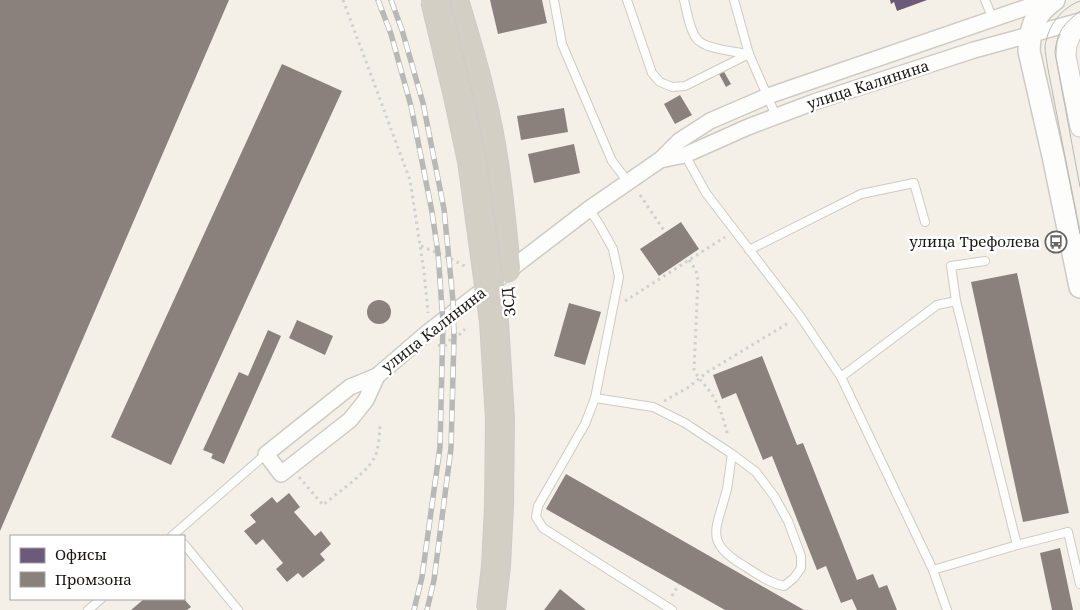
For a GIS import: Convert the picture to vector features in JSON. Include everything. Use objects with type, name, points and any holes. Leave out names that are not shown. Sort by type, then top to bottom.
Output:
[{"type":"highway","name":"ЗСД","points":[[435,0],[472,161],[494,322],[500,419],[499,506],[496,566],[491,610]]},
{"type":"highway","name":"ЗСД","points":[[454,0],[481,94],[493,159],[514,343],[516,419],[515,505],[513,566],[508,610]]},
{"type":"main road","points":[[1054,0],[1046,6],[1046,14],[1034,22],[1030,35],[1029,51],[1080,287]]},
{"type":"street","name":"улица Калинина","points":[[266,454],[350,387],[377,376],[427,333],[589,209],[660,160],[679,141],[710,121],[768,96],[1008,14],[1046,14]]},
{"type":"street","points":[[1046,14],[1077,26],[1067,44],[1066,56]]},
{"type":"street","points":[[1046,14],[1061,40],[1066,56],[1080,126]]},
{"type":"street","name":"улица Калинина","points":[[660,160],[685,155],[776,116],[974,50],[1030,35]]},
{"type":"street","name":"улица Калинина","points":[[291,467],[350,420],[366,400],[377,376]]},
{"type":"street","points":[[266,454],[282,474],[291,467]]},
{"type":"lane","points":[[554,0],[562,44],[612,161],[628,182]]},
{"type":"lane","points":[[627,0],[652,73],[660,82],[672,87],[686,86],[749,54]]},
{"type":"lane","points":[[684,0],[693,33],[698,41],[706,46],[749,54]]},
{"type":"lane","points":[[734,0],[749,54],[776,116]]},
{"type":"lane","points":[[985,0],[993,19]]},
{"type":"lane","points":[[685,155],[706,193],[800,316],[841,377],[933,570],[947,610]]},
{"type":"lane","points":[[749,250],[861,194],[914,183],[925,222]]},
{"type":"lane","points":[[589,209],[613,248],[619,277],[595,398],[585,424],[538,506],[536,517],[543,528],[672,610]]},
{"type":"lane","points":[[985,260],[951,266],[956,301],[1017,545]]},
{"type":"lane","points":[[841,377],[937,305],[956,301]]},
{"type":"lane","points":[[595,398],[653,407],[684,423],[732,454],[756,472],[774,496],[788,521],[801,556],[801,568],[794,578],[784,586],[774,584],[732,559],[718,544],[715,529],[727,488],[732,454]]},
{"type":"lane","points":[[175,535],[266,454]]},
{"type":"lane","points":[[933,570],[1068,532],[1080,584]]},
{"type":"lane","points":[[185,545],[238,610]]},
{"type":"lane","points":[[88,610],[99,600]]},
{"type":"path","points":[[343,0],[410,180],[424,271],[428,307],[427,333]]},
{"type":"path","points":[[640,195],[665,232]]},
{"type":"path","points":[[612,310],[735,231]]},
{"type":"path","points":[[420,246],[472,270]]},
{"type":"path","points":[[689,260],[696,270],[698,280],[694,370],[699,380],[711,393],[722,415],[732,454]]},
{"type":"path","points":[[653,407],[689,387],[706,373],[800,316]]},
{"type":"path","points":[[440,345],[446,344],[452,338],[457,337],[465,329]]},
{"type":"path","points":[[291,467],[323,505],[362,473],[373,460],[378,447],[380,426]]},
{"type":"building: Офисы","points":[[890,0],[927,0],[897,11],[894,2],[891,4]]},
{"type":"building: Промзона","points":[[0,0],[229,0],[0,531]]},
{"type":"building: Промзона","points":[[490,0],[542,0],[547,23],[498,34]]},
{"type":"building: Промзона","points":[[282,64],[342,91],[171,465],[111,437]]},
{"type":"building: Промзона","points":[[723,70],[731,84],[726,87],[718,72]]},
{"type":"building: Промзона","points":[[680,95],[692,115],[675,124],[664,104]]},
{"type":"building: Промзона","points":[[564,108],[568,132],[521,140],[517,116]]},
{"type":"building: Промзона","points":[[574,144],[580,173],[534,183],[528,154]]},
{"type":"building: Промзона","points":[[681,222],[699,249],[659,276],[640,249]]},
{"type":"building: Промзона","points":[[1017,273],[1069,513],[1023,522],[971,282]]},
{"type":"building: Промзона","points":[[379,300],[384,301],[390,307],[390,317],[384,323],[379,324],[374,323],[368,317],[367,312],[368,307],[374,301]]},
{"type":"building: Промзона","points":[[569,303],[601,312],[585,365],[554,356]]},
{"type":"building: Промзона","points":[[297,320],[333,336],[325,355],[289,338]]},
{"type":"building: Промзона","points":[[268,330],[281,336],[224,464],[211,458],[213,454],[203,450],[239,372],[248,376]]},
{"type":"building: Промзона","points":[[762,356],[797,445],[803,443],[857,580],[873,574],[879,588],[887,585],[897,610],[857,610],[852,599],[841,603],[826,566],[817,570],[772,456],[763,460],[736,393],[722,399],[713,375]]},
{"type":"building: Промзона","points":[[566,474],[804,610],[725,610],[546,509]]},
{"type":"building: Промзона","points":[[289,493],[300,507],[294,512],[315,536],[321,531],[331,544],[320,554],[325,560],[303,578],[298,573],[287,582],[276,569],[283,563],[263,539],[256,545],[244,531],[256,522],[250,515],[272,497],[277,503]]},
{"type":"building: Промзона","points":[[1060,548],[1073,610],[1052,610],[1040,553]]},
{"type":"building: Промзона","points":[[560,589],[586,610],[544,610]]},
{"type":"building: Промзона","points":[[143,600],[185,600],[191,607],[187,610],[131,610]]},
{"type":"tram line","points":[[1080,1],[1067,8],[1056,19],[1049,32],[1045,46],[1080,234]]},
{"type":"tram line","points":[[1080,11],[1069,20],[1059,34],[1055,53],[1080,187]]},
{"type":"railway","points":[[378,0],[391,34],[411,106],[432,212],[438,253],[443,322],[440,447],[422,577],[414,610]]},
{"type":"railway","points":[[391,0],[402,30],[423,103],[444,209],[453,301],[451,448],[434,580],[427,610]]},
{"type":"place","name":"улица Трефолева","points":[[1056,242]]}]
